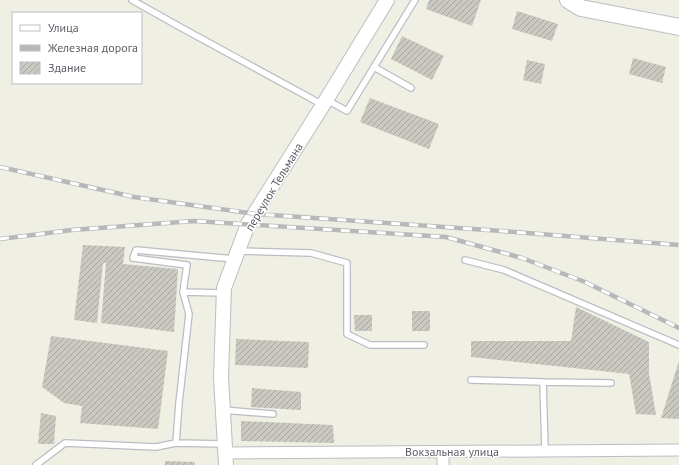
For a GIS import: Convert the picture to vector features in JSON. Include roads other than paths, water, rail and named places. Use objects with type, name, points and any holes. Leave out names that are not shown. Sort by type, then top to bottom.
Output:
[{"type":"main road","points":[[579,3],[679,27]]},
{"type":"street","name":"переулок Тельмана","points":[[225,454],[220,377],[224,288],[248,224],[387,0]]},
{"type":"street","name":"Вокзальная улица","points":[[225,454],[679,450]]},
{"type":"street","points":[[443,452],[443,465]]},
{"type":"lane","points":[[132,0],[180,28],[325,102],[347,111],[415,0]]},
{"type":"lane","points":[[374,67],[411,88]]},
{"type":"lane","points":[[176,443],[189,314],[183,292],[187,264],[133,258],[136,250],[237,255],[311,253],[347,263],[347,334],[370,345],[424,345]]},
{"type":"lane","points":[[465,260],[504,270],[679,345]]},
{"type":"lane","points":[[183,292],[224,293]]},
{"type":"lane","points":[[471,380],[611,383]]},
{"type":"lane","points":[[543,382],[544,451]]},
{"type":"lane","points":[[223,410],[273,414]]},
{"type":"lane","points":[[36,465],[65,443],[156,447],[176,443],[225,454]]},
{"type":"railway","points":[[0,167],[134,197],[256,214],[679,245]]},
{"type":"railway","points":[[0,239],[72,230],[194,221],[446,237],[522,258],[585,282],[679,328]]}]
